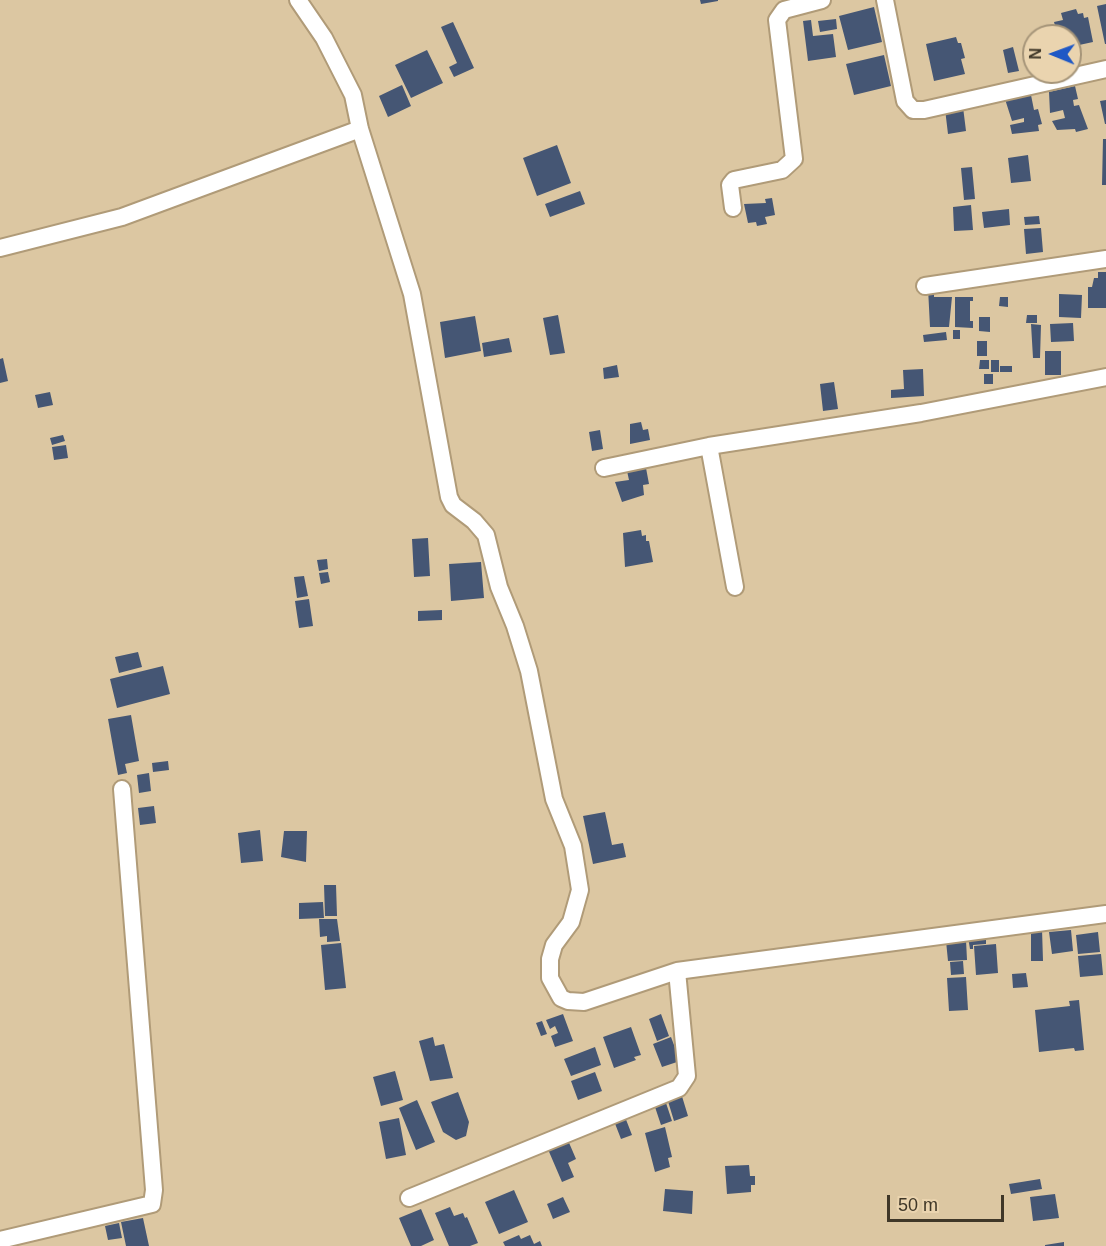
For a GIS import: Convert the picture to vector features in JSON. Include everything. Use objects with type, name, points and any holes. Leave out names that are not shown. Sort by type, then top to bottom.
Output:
[{"type":"street","points":[[298,0],[324,38],[346,78],[356,104],[360,129],[412,294],[449,497],[453,506],[474,521],[486,535],[499,587],[515,626],[529,671],[554,799],[573,846],[580,890],[572,922],[554,945],[550,959],[552,987],[561,998],[584,1002],[677,971],[1106,914]]},
{"type":"street","points":[[885,0],[904,101],[913,110],[924,110],[1106,69]]},
{"type":"street","points":[[733,208],[730,185],[734,180],[782,170],[794,159],[777,20],[784,10],[814,1]]},
{"type":"street","points":[[0,248],[122,216],[360,129]]},
{"type":"street","points":[[925,286],[1106,259]]},
{"type":"street","points":[[604,468],[709,446],[921,413],[1106,377]]},
{"type":"street","points":[[709,446],[735,587]]},
{"type":"street","points":[[0,1240],[153,1204],[154,1190],[122,789]]},
{"type":"street","points":[[409,1198],[679,1088],[687,1076],[677,971]]},
{"type":"building","points":[[700,0],[718,0],[718,1],[701,4]]},
{"type":"building","points":[[1106,4],[1106,44],[1105,44],[1097,6]]},
{"type":"building","points":[[874,7],[882,42],[848,50],[839,16]]},
{"type":"building","points":[[1076,9],[1078,14],[1083,13],[1084,18],[1088,17],[1093,42],[1082,44],[1082,24],[1055,24],[1054,22],[1063,20],[1061,13]]},
{"type":"building","points":[[836,19],[837,29],[820,32],[818,21]]},
{"type":"building","points":[[811,20],[813,36],[833,34],[836,57],[808,61],[803,21]]},
{"type":"building","points":[[453,22],[474,68],[454,77],[449,67],[457,63],[441,27]]},
{"type":"building","points":[[956,37],[958,43],[961,43],[965,58],[961,59],[965,74],[934,81],[926,44]]},
{"type":"building","points":[[1013,47],[1019,71],[1008,73],[1003,50]]},
{"type":"building","points":[[427,50],[443,83],[411,98],[395,65]]},
{"type":"building","points":[[884,55],[891,86],[854,95],[846,64]]},
{"type":"building","points":[[402,85],[411,106],[388,117],[379,96]]},
{"type":"building","points":[[1075,86],[1078,99],[1073,100],[1074,106],[1079,105],[1088,129],[1076,132],[1075,129],[1057,130],[1052,121],[1065,118],[1063,110],[1050,113],[1049,92]]},
{"type":"building","points":[[1030,90],[1034,110],[1038,109],[1042,124],[1038,125],[1039,131],[1012,134],[1010,125],[1024,122],[1024,118],[1012,121],[1004,96]]},
{"type":"building","points":[[1106,100],[1106,124],[1105,124],[1100,101]]},
{"type":"building","points":[[963,107],[966,131],[948,134],[945,109]]},
{"type":"building","points":[[1103,139],[1106,139],[1106,185],[1102,185]]},
{"type":"building","points":[[557,145],[571,183],[537,196],[523,158]]},
{"type":"building","points":[[1028,155],[1031,181],[1011,183],[1008,158]]},
{"type":"building","points":[[972,167],[975,199],[964,200],[961,168]]},
{"type":"building","points":[[580,191],[585,204],[550,217],[545,204]]},
{"type":"building","points":[[772,198],[775,215],[765,217],[767,224],[757,226],[756,222],[748,223],[744,204],[766,203],[765,199]]},
{"type":"building","points":[[971,205],[973,230],[954,231],[953,207]]},
{"type":"building","points":[[1009,209],[1010,225],[984,228],[982,212]]},
{"type":"building","points":[[1039,216],[1040,224],[1025,225],[1024,217]]},
{"type":"building","points":[[1041,228],[1043,252],[1026,254],[1024,229]]},
{"type":"building","points":[[1098,272],[1106,272],[1106,308],[1088,308],[1088,287],[1092,287],[1094,278],[1098,278]]},
{"type":"building","points":[[928,288],[934,291],[934,297],[952,297],[949,327],[930,327]]},
{"type":"building","points":[[1059,294],[1082,295],[1081,318],[1059,317]]},
{"type":"building","points":[[955,297],[973,297],[973,301],[970,301],[970,321],[973,321],[973,328],[955,327]]},
{"type":"building","points":[[1000,297],[1008,297],[1008,307],[999,306]]},
{"type":"building","points":[[558,315],[565,353],[550,355],[543,318]]},
{"type":"building","points":[[1027,315],[1037,315],[1037,323],[1026,323]]},
{"type":"building","points":[[475,316],[481,351],[445,358],[440,322]]},
{"type":"building","points":[[979,317],[990,317],[990,332],[979,331]]},
{"type":"building","points":[[1073,323],[1074,341],[1051,342],[1050,324]]},
{"type":"building","points":[[1031,324],[1041,325],[1040,358],[1033,358]]},
{"type":"building","points":[[953,330],[960,330],[960,339],[953,339]]},
{"type":"building","points":[[946,332],[947,340],[924,342],[923,335]]},
{"type":"building","points":[[509,338],[512,352],[484,357],[482,343]]},
{"type":"building","points":[[977,341],[987,341],[987,356],[977,356]]},
{"type":"building","points":[[1045,351],[1061,351],[1061,375],[1045,375]]},
{"type":"building","points":[[3,358],[8,381],[0,383],[0,359]]},
{"type":"building","points":[[980,360],[989,360],[989,369],[979,369]]},
{"type":"building","points":[[991,360],[999,360],[999,372],[991,372]]},
{"type":"building","points":[[617,365],[619,377],[604,379],[603,368]]},
{"type":"building","points":[[1000,366],[1012,366],[1012,372],[1000,372]]},
{"type":"building","points":[[923,369],[924,396],[891,398],[891,390],[904,389],[903,370]]},
{"type":"building","points":[[984,374],[993,374],[993,384],[984,384]]},
{"type":"building","points":[[834,382],[838,409],[823,411],[820,384]]},
{"type":"building","points":[[50,392],[53,405],[38,408],[35,395]]},
{"type":"building","points":[[641,422],[643,430],[648,429],[650,440],[630,444],[630,424]]},
{"type":"building","points":[[600,430],[603,449],[592,451],[589,432]]},
{"type":"building","points":[[63,435],[65,441],[52,445],[50,438]]},
{"type":"building","points":[[66,445],[68,458],[54,460],[52,447]]},
{"type":"building","points":[[646,468],[649,484],[643,485],[644,495],[622,502],[615,482],[629,480],[627,471]]},
{"type":"building","points":[[641,530],[642,536],[646,535],[646,541],[649,541],[653,562],[625,567],[623,533]]},
{"type":"building","points":[[428,538],[430,576],[414,577],[412,539]]},
{"type":"building","points":[[327,559],[328,569],[319,571],[317,560]]},
{"type":"building","points":[[481,562],[484,598],[451,601],[449,564]]},
{"type":"building","points":[[328,572],[330,582],[321,584],[319,573]]},
{"type":"building","points":[[304,576],[308,596],[297,598],[294,577]]},
{"type":"building","points":[[309,599],[313,626],[299,628],[295,601]]},
{"type":"building","points":[[442,610],[442,620],[418,621],[418,611]]},
{"type":"building","points":[[138,652],[142,667],[119,673],[115,657]]},
{"type":"building","points":[[163,666],[170,694],[117,708],[110,679]]},
{"type":"building","points":[[131,715],[139,761],[125,764],[127,773],[118,775],[108,719]]},
{"type":"building","points":[[168,761],[169,770],[153,772],[152,763]]},
{"type":"building","points":[[149,773],[151,791],[139,793],[137,775]]},
{"type":"building","points":[[154,806],[156,823],[140,825],[138,808]]},
{"type":"building","points":[[605,812],[612,845],[623,843],[626,857],[593,864],[583,816]]},
{"type":"building","points":[[260,830],[263,861],[241,863],[238,833]]},
{"type":"building","points":[[284,831],[307,831],[306,862],[281,857]]},
{"type":"building","points":[[324,885],[336,885],[337,916],[325,916]]},
{"type":"building","points":[[323,902],[324,918],[299,919],[299,903]]},
{"type":"building","points":[[319,919],[337,919],[340,941],[327,942],[327,936],[320,937]]},
{"type":"building","points":[[1031,929],[1042,929],[1043,961],[1031,961]]},
{"type":"building","points":[[1071,930],[1073,951],[1052,954],[1049,932]]},
{"type":"building","points":[[1098,932],[1100,952],[1078,954],[1076,935]]},
{"type":"building","points":[[986,935],[986,944],[973,945],[973,949],[970,949],[968,937]]},
{"type":"building","points":[[966,940],[967,960],[948,961],[946,941]]},
{"type":"building","points":[[341,943],[346,988],[325,990],[321,945]]},
{"type":"building","points":[[996,944],[998,973],[976,975],[974,946]]},
{"type":"building","points":[[1101,954],[1103,975],[1080,977],[1078,956]]},
{"type":"building","points":[[963,961],[964,974],[951,975],[950,962]]},
{"type":"building","points":[[1026,973],[1028,987],[1013,988],[1012,974]]},
{"type":"building","points":[[966,977],[968,1010],[949,1011],[947,978]]},
{"type":"building","points":[[1079,1000],[1084,1050],[1075,1051],[1074,1048],[1039,1052],[1035,1010],[1070,1006],[1069,1001]]},
{"type":"building","points":[[563,1014],[573,1041],[555,1047],[551,1036],[558,1033],[555,1026],[550,1029],[546,1020]]},
{"type":"building","points":[[661,1014],[669,1036],[657,1041],[649,1019]]},
{"type":"building","points":[[542,1021],[547,1034],[541,1036],[536,1023]]},
{"type":"building","points":[[631,1027],[641,1055],[634,1057],[636,1060],[614,1068],[603,1037]]},
{"type":"building","points":[[433,1037],[435,1046],[444,1044],[453,1078],[430,1081],[419,1041]]},
{"type":"building","points":[[671,1037],[680,1061],[662,1067],[653,1044]]},
{"type":"building","points":[[595,1047],[601,1065],[571,1076],[564,1059]]},
{"type":"building","points":[[395,1071],[403,1100],[381,1106],[373,1077]]},
{"type":"building","points":[[595,1072],[602,1091],[578,1100],[571,1081]]},
{"type":"building","points":[[458,1092],[469,1122],[466,1136],[456,1140],[443,1132],[431,1102]]},
{"type":"building","points":[[681,1093],[688,1116],[674,1121],[667,1098]]},
{"type":"building","points":[[417,1100],[435,1142],[416,1150],[399,1108]]},
{"type":"building","points":[[665,1100],[672,1121],[661,1125],[654,1104]]},
{"type":"building","points":[[625,1117],[632,1135],[621,1139],[614,1121]]},
{"type":"building","points":[[399,1118],[406,1155],[386,1159],[379,1122]]},
{"type":"building","points":[[665,1127],[672,1157],[668,1158],[670,1167],[655,1172],[645,1133]]},
{"type":"building","points":[[567,1138],[576,1159],[568,1163],[574,1177],[562,1182],[547,1147]]},
{"type":"building","points":[[749,1165],[750,1176],[755,1176],[755,1185],[751,1185],[751,1192],[727,1194],[725,1166]]},
{"type":"building","points":[[1040,1179],[1042,1189],[1011,1194],[1009,1184]]},
{"type":"building","points":[[665,1189],[693,1191],[692,1214],[663,1211]]},
{"type":"building","points":[[514,1190],[528,1222],[499,1234],[485,1202]]},
{"type":"building","points":[[1055,1194],[1059,1218],[1033,1221],[1030,1197]]},
{"type":"building","points":[[563,1197],[570,1212],[553,1219],[547,1204]]},
{"type":"building","points":[[450,1207],[454,1216],[463,1213],[465,1218],[467,1217],[478,1243],[470,1246],[449,1246],[435,1213]]},
{"type":"building","points":[[421,1209],[434,1240],[421,1246],[411,1246],[399,1218]]},
{"type":"building","points":[[143,1218],[149,1246],[126,1246],[121,1222]]},
{"type":"building","points":[[119,1223],[122,1238],[108,1240],[105,1226]]},
{"type":"building","points":[[519,1235],[521,1239],[530,1235],[534,1244],[540,1241],[542,1246],[505,1246],[503,1242]]},
{"type":"building","points":[[1064,1242],[1064,1246],[1045,1246],[1045,1245]]}]
